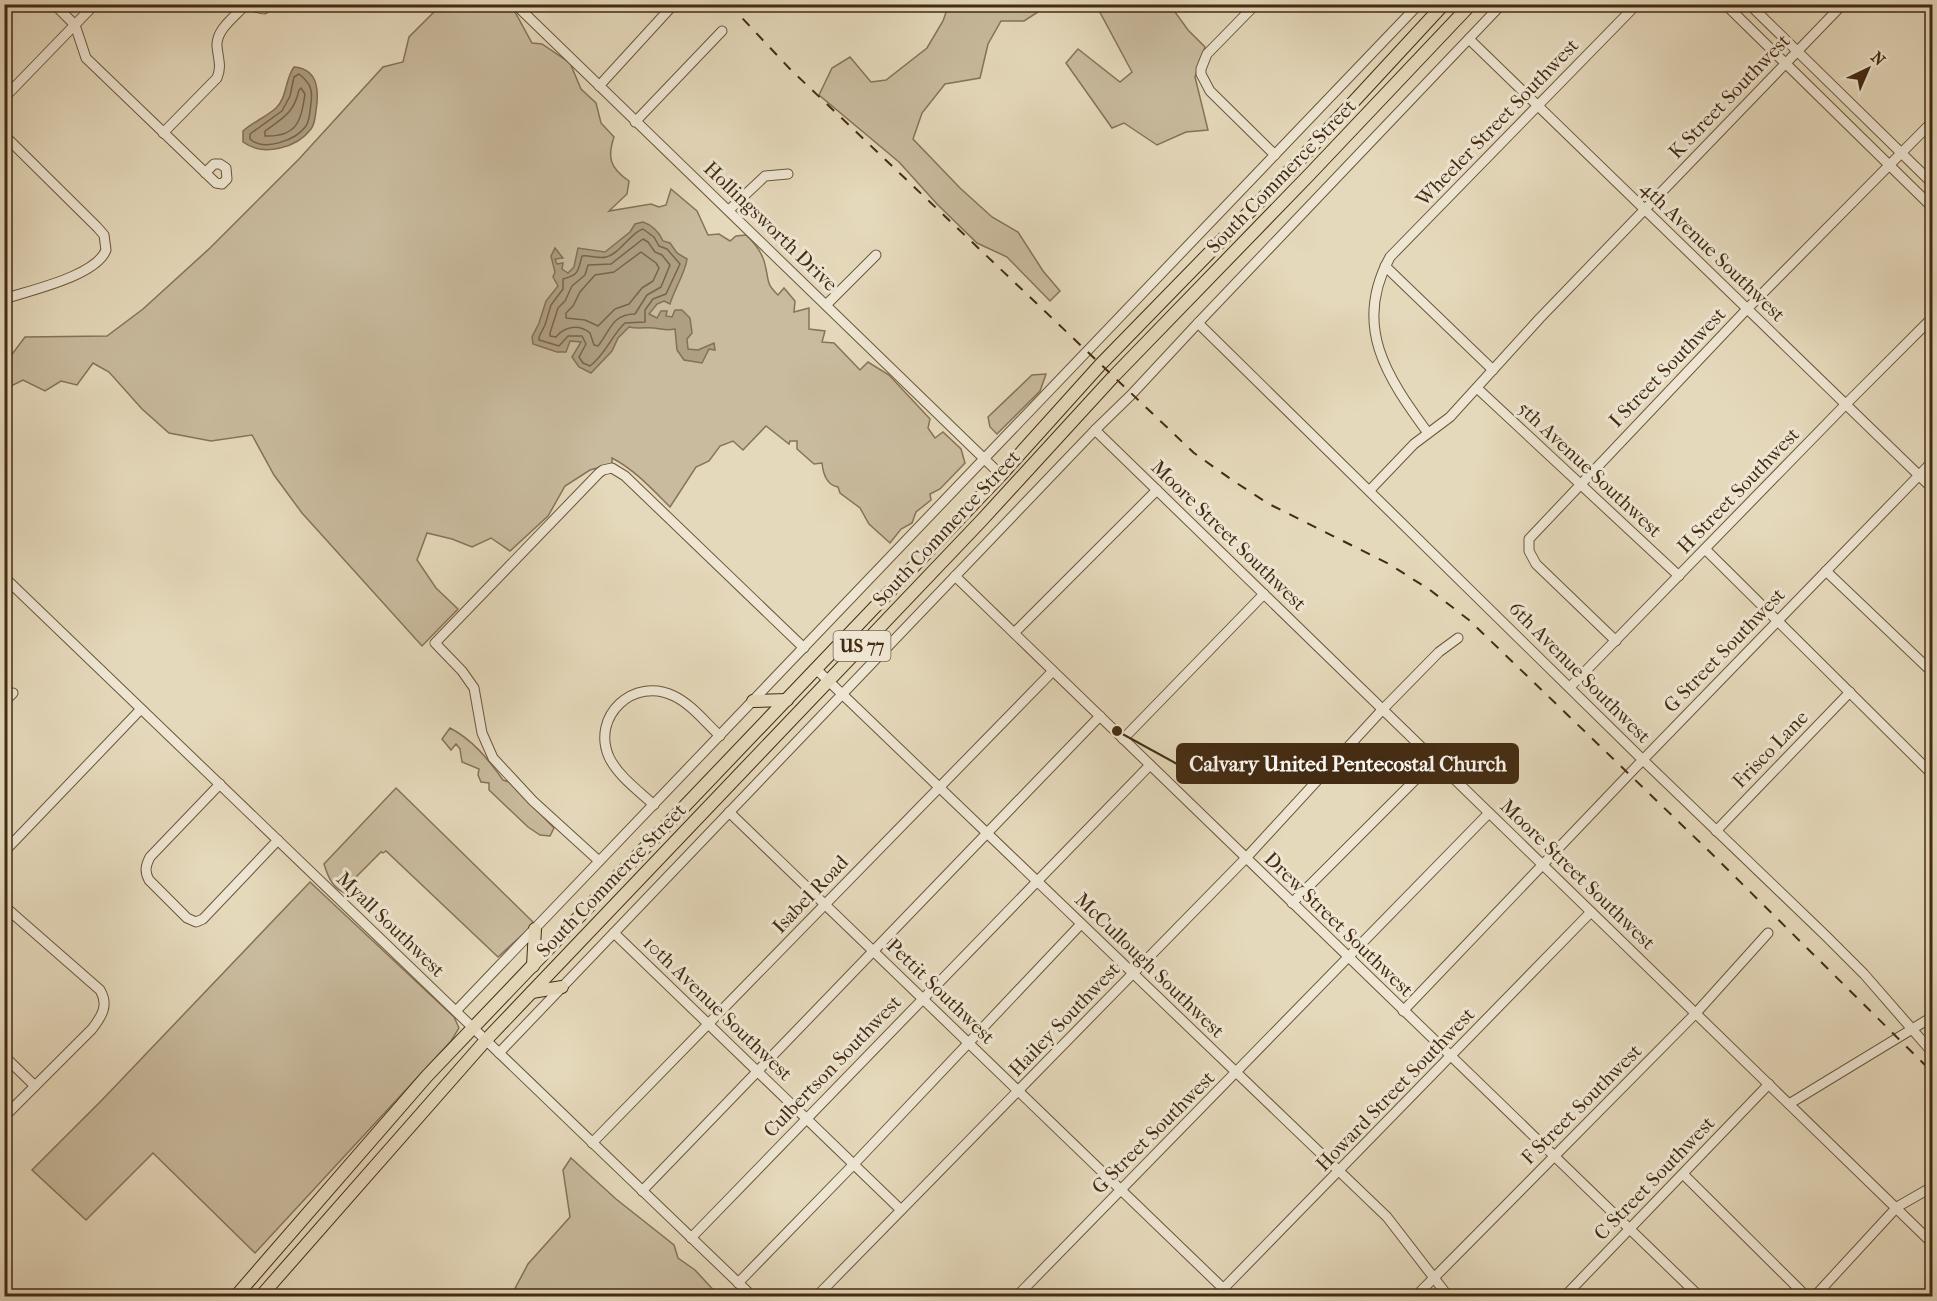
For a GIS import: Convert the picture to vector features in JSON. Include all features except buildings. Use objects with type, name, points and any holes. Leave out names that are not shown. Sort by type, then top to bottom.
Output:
[{"type":"main road","name":"South Commerce Street","points":[[236,1296],[428,1076],[1000,475],[1100,365],[1296,164],[1444,4]]},
{"type":"main road","name":"South Commerce Street","points":[[261,1296],[486,1040],[981,521],[1113,377],[1471,4]]},
{"type":"main road","points":[[981,521],[985,506],[1002,481],[1000,475]]},
{"type":"main road","points":[[753,701],[787,700]]},
{"type":"main road","points":[[533,966],[535,929]]},
{"type":"main road","points":[[532,992],[562,987]]},
{"type":"street","points":[[54,4],[75,25],[86,58],[206,173]]},
{"type":"street","points":[[4,98],[95,4]]},
{"type":"street","points":[[163,133],[217,78],[221,68],[217,44],[220,31],[246,5],[264,9],[270,4]]},
{"type":"street","name":"Hollingsworth Drive","points":[[515,4],[1000,475]]},
{"type":"street","points":[[599,86],[674,4]]},
{"type":"street","points":[[1256,4],[1207,54],[1201,74],[1210,91],[1275,155]]},
{"type":"street","points":[[456,1011],[1419,4]]},
{"type":"street","points":[[499,1053],[1131,395],[1502,4]]},
{"type":"street","name":"Wheeler Street Southwest","points":[[1385,266],[1390,257],[1637,4]]},
{"type":"street","points":[[1725,4],[1932,207]]},
{"type":"street","points":[[1749,4],[1932,183]]},
{"type":"street","name":"K Street Southwest","points":[[1477,388],[1540,318],[1843,4]]},
{"type":"street","points":[[635,122],[722,30]]},
{"type":"street","name":"4th Avenue Southwest","points":[[1469,39],[1932,488]]},
{"type":"street","name":"I Street Southwest","points":[[1616,641],[1536,564],[1528,551],[1529,539],[1747,309],[1932,122]]},
{"type":"street","points":[[4,135],[97,227],[104,235],[106,243],[104,256],[86,272],[4,298]]},
{"type":"street","points":[[729,210],[765,176],[788,174]]},
{"type":"street","points":[[826,305],[876,255]]},
{"type":"street","points":[[1428,433],[1395,387],[1384,367],[1376,343],[1374,302],[1380,275],[1385,266],[1493,370]]},
{"type":"street","name":"H Street Southwest","points":[[1570,687],[1932,318]]},
{"type":"street","name":"6th Avenue Southwest","points":[[1198,323],[1856,966],[1932,1052]]},
{"type":"street","points":[[1370,490],[1398,459],[1450,417],[1477,388]]},
{"type":"street","name":"5th Avenue Southwest","points":[[1477,388],[1679,576]]},
{"type":"street","name":"Moore Street Southwest","points":[[1095,430],[1768,1084],[1898,1207],[1932,1243]]},
{"type":"street","name":"G Street Southwest","points":[[1403,1011],[1542,864],[1932,462]]},
{"type":"street","points":[[599,861],[509,778],[488,751],[482,733],[474,688],[462,671],[435,643],[599,474],[607,469],[616,470],[626,476],[804,648]]},
{"type":"street","points":[[1014,633],[1157,490]]},
{"type":"street","points":[[1705,549],[1932,772]]},
{"type":"street","points":[[1826,571],[1932,672]]},
{"type":"street","name":"Drew Street Southwest","points":[[955,576],[1699,1296]]},
{"type":"street","name":"Myall Southwest","points":[[4,577],[752,1296]]},
{"type":"street","points":[[1123,739],[1264,594]]},
{"type":"street","name":"Hailey Southwest","points":[[817,1296],[1246,858],[1438,652],[1458,638]]},
{"type":"street","name":"McCullough Southwest","points":[[816,669],[1387,1217],[1448,1296]]},
{"type":"street","name":"Isabel Road","points":[[592,1143],[1053,671]]},
{"type":"street","points":[[654,805],[619,772],[606,748],[606,729],[618,704],[637,693],[665,692],[685,703],[720,736]]},
{"type":"street","name":"Frisco Lane","points":[[1716,831],[1850,692]]},
{"type":"street","points":[[4,702],[13,693]]},
{"type":"street","points":[[4,852],[141,709]]},
{"type":"street","points":[[642,1191],[1100,716]]},
{"type":"street","points":[[1292,903],[1435,760]]},
{"type":"street","name":"Culbertson Southwest","points":[[691,1238],[1150,765]]},
{"type":"street","points":[[220,784],[150,857],[146,866],[146,875],[149,880],[187,918],[196,922],[203,919],[278,840]]},
{"type":"street","name":"Pettit Southwest","points":[[729,812],[1227,1293]]},
{"type":"street","name":"G Street Southwest","points":[[1017,1296],[1489,813]]},
{"type":"street","points":[[4,906],[91,982],[103,997],[103,1014],[92,1029],[4,1117]]},
{"type":"street","name":"Howard Street Southwest","points":[[1227,1293],[1340,1172],[1591,912]]},
{"type":"street","points":[[738,1283],[1081,924]]},
{"type":"street","name":"10th Avenue Southwest","points":[[614,933],[902,1210]]},
{"type":"street","name":"F Street Southwest","points":[[1416,1296],[1696,1013],[1768,933]]},
{"type":"street","points":[[1789,1104],[1932,1017]]},
{"type":"street","points":[[4,1056],[35,1086]]},
{"type":"street","name":"C Street Southwest","points":[[1565,1296],[1768,1084]]},
{"type":"street","points":[[1683,1174],[1806,1296]]},
{"type":"street","points":[[1815,1296],[1898,1207],[1932,1187]]},
{"type":"shaded area","points":[[949,4],[1049,5],[1024,21],[1001,21],[988,44],[980,78],[945,84],[922,113],[913,139],[960,188],[992,217],[1018,232],[1043,271],[1060,291],[1050,301],[1007,257],[977,243],[899,162],[819,95],[832,68],[850,57],[871,82],[886,80],[927,48],[943,21]]},
{"type":"shaded area","points":[[441,5],[506,5],[515,12],[532,43],[542,44],[570,63],[581,89],[596,103],[601,123],[614,137],[611,157],[614,167],[629,181],[627,194],[609,211],[651,204],[659,207],[666,205],[671,189],[697,211],[708,235],[719,234],[730,241],[736,236],[746,235],[761,254],[772,288],[778,295],[784,288],[795,301],[794,312],[809,308],[809,329],[825,331],[822,342],[834,343],[860,370],[868,362],[889,375],[930,419],[928,428],[935,438],[943,432],[961,449],[965,463],[940,489],[930,494],[931,500],[916,512],[912,523],[901,529],[890,543],[869,524],[860,508],[840,493],[838,487],[828,481],[822,463],[814,464],[797,449],[797,441],[790,441],[789,444],[766,426],[743,450],[733,441],[720,446],[709,461],[696,467],[670,507],[636,474],[612,458],[612,464],[590,470],[565,486],[548,516],[510,551],[491,538],[472,547],[427,533],[417,560],[436,588],[458,609],[422,646],[302,513],[274,475],[252,435],[211,441],[169,433],[142,409],[109,372],[93,363],[77,385],[61,381],[45,391],[23,380],[5,389],[4,365],[25,337],[107,336],[143,309],[210,248],[299,159],[383,67],[403,62],[409,37]]},
{"type":"shaded area","points":[[1086,5],[1181,5],[1175,12],[1188,30],[1205,47],[1195,77],[1208,130],[1186,132],[1157,145],[1124,123],[1112,128],[1066,63],[1078,49],[1120,82],[1132,72],[1097,7]]},
{"type":"shaded area","points":[[1046,374],[1040,391],[997,434],[990,427],[988,417],[1032,375]]},
{"type":"shaded area","points":[[450,728],[473,744],[503,780],[509,782],[554,828],[550,836],[540,835],[528,827],[489,790],[489,783],[481,782],[478,775],[479,769],[462,762],[460,749],[456,744],[451,750],[442,739]]},
{"type":"shaded area","points":[[396,788],[533,922],[533,925],[498,957],[386,851],[381,852],[355,878],[359,883],[358,887],[348,894],[338,889],[327,874],[324,864]]},
{"type":"shaded area","points":[[310,882],[454,1017],[459,1028],[451,1041],[255,1253],[153,1153],[86,1220],[32,1170]]},
{"type":"shaded area","points":[[571,1158],[616,1199],[674,1245],[678,1258],[695,1270],[719,1296],[511,1296],[528,1264],[570,1217],[563,1170]]},
{"type":"water","points":[[294,67],[308,72],[316,83],[317,104],[311,129],[297,141],[279,148],[251,147],[243,142],[243,131],[280,104]]},
{"type":"water","points":[[643,222],[652,227],[663,241],[670,243],[677,253],[687,259],[670,304],[664,301],[657,304],[649,314],[657,318],[661,311],[667,311],[666,316],[672,317],[675,310],[682,310],[690,318],[692,333],[687,339],[688,349],[698,350],[714,343],[715,350],[709,349],[702,363],[684,360],[677,350],[675,329],[629,327],[618,338],[612,351],[591,373],[579,367],[572,357],[581,342],[570,341],[566,352],[557,352],[533,344],[532,337],[546,301],[558,286],[553,277],[555,272],[551,256],[555,248],[563,258],[555,259],[557,264],[563,263],[562,269],[568,273],[574,267],[578,248],[605,252],[630,232],[635,224]]},
{"type":"railway","points":[[729,4],[790,69],[1194,453],[1269,504],[1389,564],[1430,590],[1469,620],[1711,853],[1932,1072]]},
{"type":"place","name":"Calvary United Pentecostal Church","points":[[1117,731]]}]
